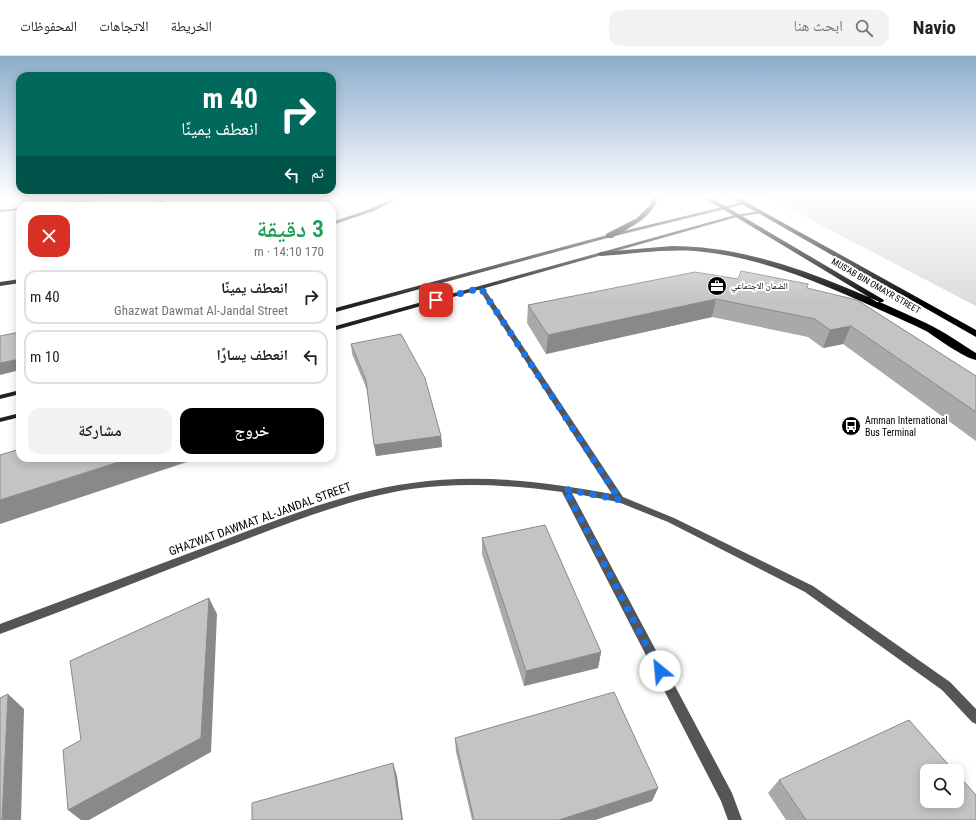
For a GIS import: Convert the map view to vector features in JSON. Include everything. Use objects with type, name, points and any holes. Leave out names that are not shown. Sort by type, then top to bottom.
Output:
[{"type":"highway","points":[[609,236],[617,232]]},
{"type":"highway","name":"MUS'AB BIN OMAYR STREET","points":[[764,232],[976,357]]},
{"type":"highway","name":"MUS'AB BIN OMAYR STREET","points":[[795,232],[976,334]]},
{"type":"highway","points":[[601,254],[664,249],[694,249],[722,252],[752,258],[815,279],[928,328]]},
{"type":"street","points":[[336,310],[626,232]]},
{"type":"street","points":[[336,328],[681,232]]},
{"type":"street","points":[[0,284],[16,282]]},
{"type":"street","points":[[481,288],[620,500]]},
{"type":"street","points":[[0,397],[16,393]]},
{"type":"street","points":[[0,420],[16,415]]},
{"type":"street","name":"GHAZWAT DAWMAT AL-JANDAL STREET","points":[[0,629],[292,518],[360,496],[412,486],[464,482],[517,483],[565,489],[620,500],[671,520],[809,589],[946,686],[976,718]]},
{"type":"street","points":[[565,489],[727,798],[735,820]]},
{"type":"shaded area","points":[[833,232],[976,232],[976,306]]},
{"type":"building","points":[[741,271],[808,284],[807,288],[857,300],[976,376],[976,412],[851,326],[830,330],[815,319],[716,299],[548,335],[528,305],[695,272],[738,279]]},
{"type":"building","points":[[16,333],[16,360],[0,363],[0,336]]},
{"type":"building","points":[[401,334],[425,378],[441,436],[374,445],[366,380],[351,344]]},
{"type":"building","points":[[16,450],[16,462],[119,462],[0,500],[0,455]]},
{"type":"building","points":[[545,525],[601,652],[526,671],[482,538]]},
{"type":"building","points":[[209,598],[201,738],[68,810],[63,750],[81,740],[70,661]]},
{"type":"building","points":[[614,692],[658,788],[559,820],[474,820],[455,738]]},
{"type":"building","points":[[8,694],[2,820],[0,820],[0,698]]},
{"type":"building","points":[[909,720],[948,764],[920,764],[920,808],[964,808],[964,782],[976,795],[976,820],[806,820],[779,780]]},
{"type":"building","points":[[393,763],[402,820],[252,820],[252,803]]},
{"type":"place","name":"الضمان الاجتماعي","points":[[717,286]]},
{"type":"place","name":"Amman International Bus Terminal","points":[[851,426]]},
{"type":"route","points":[[436,300],[481,288],[620,500],[565,489],[660,671]]}]
